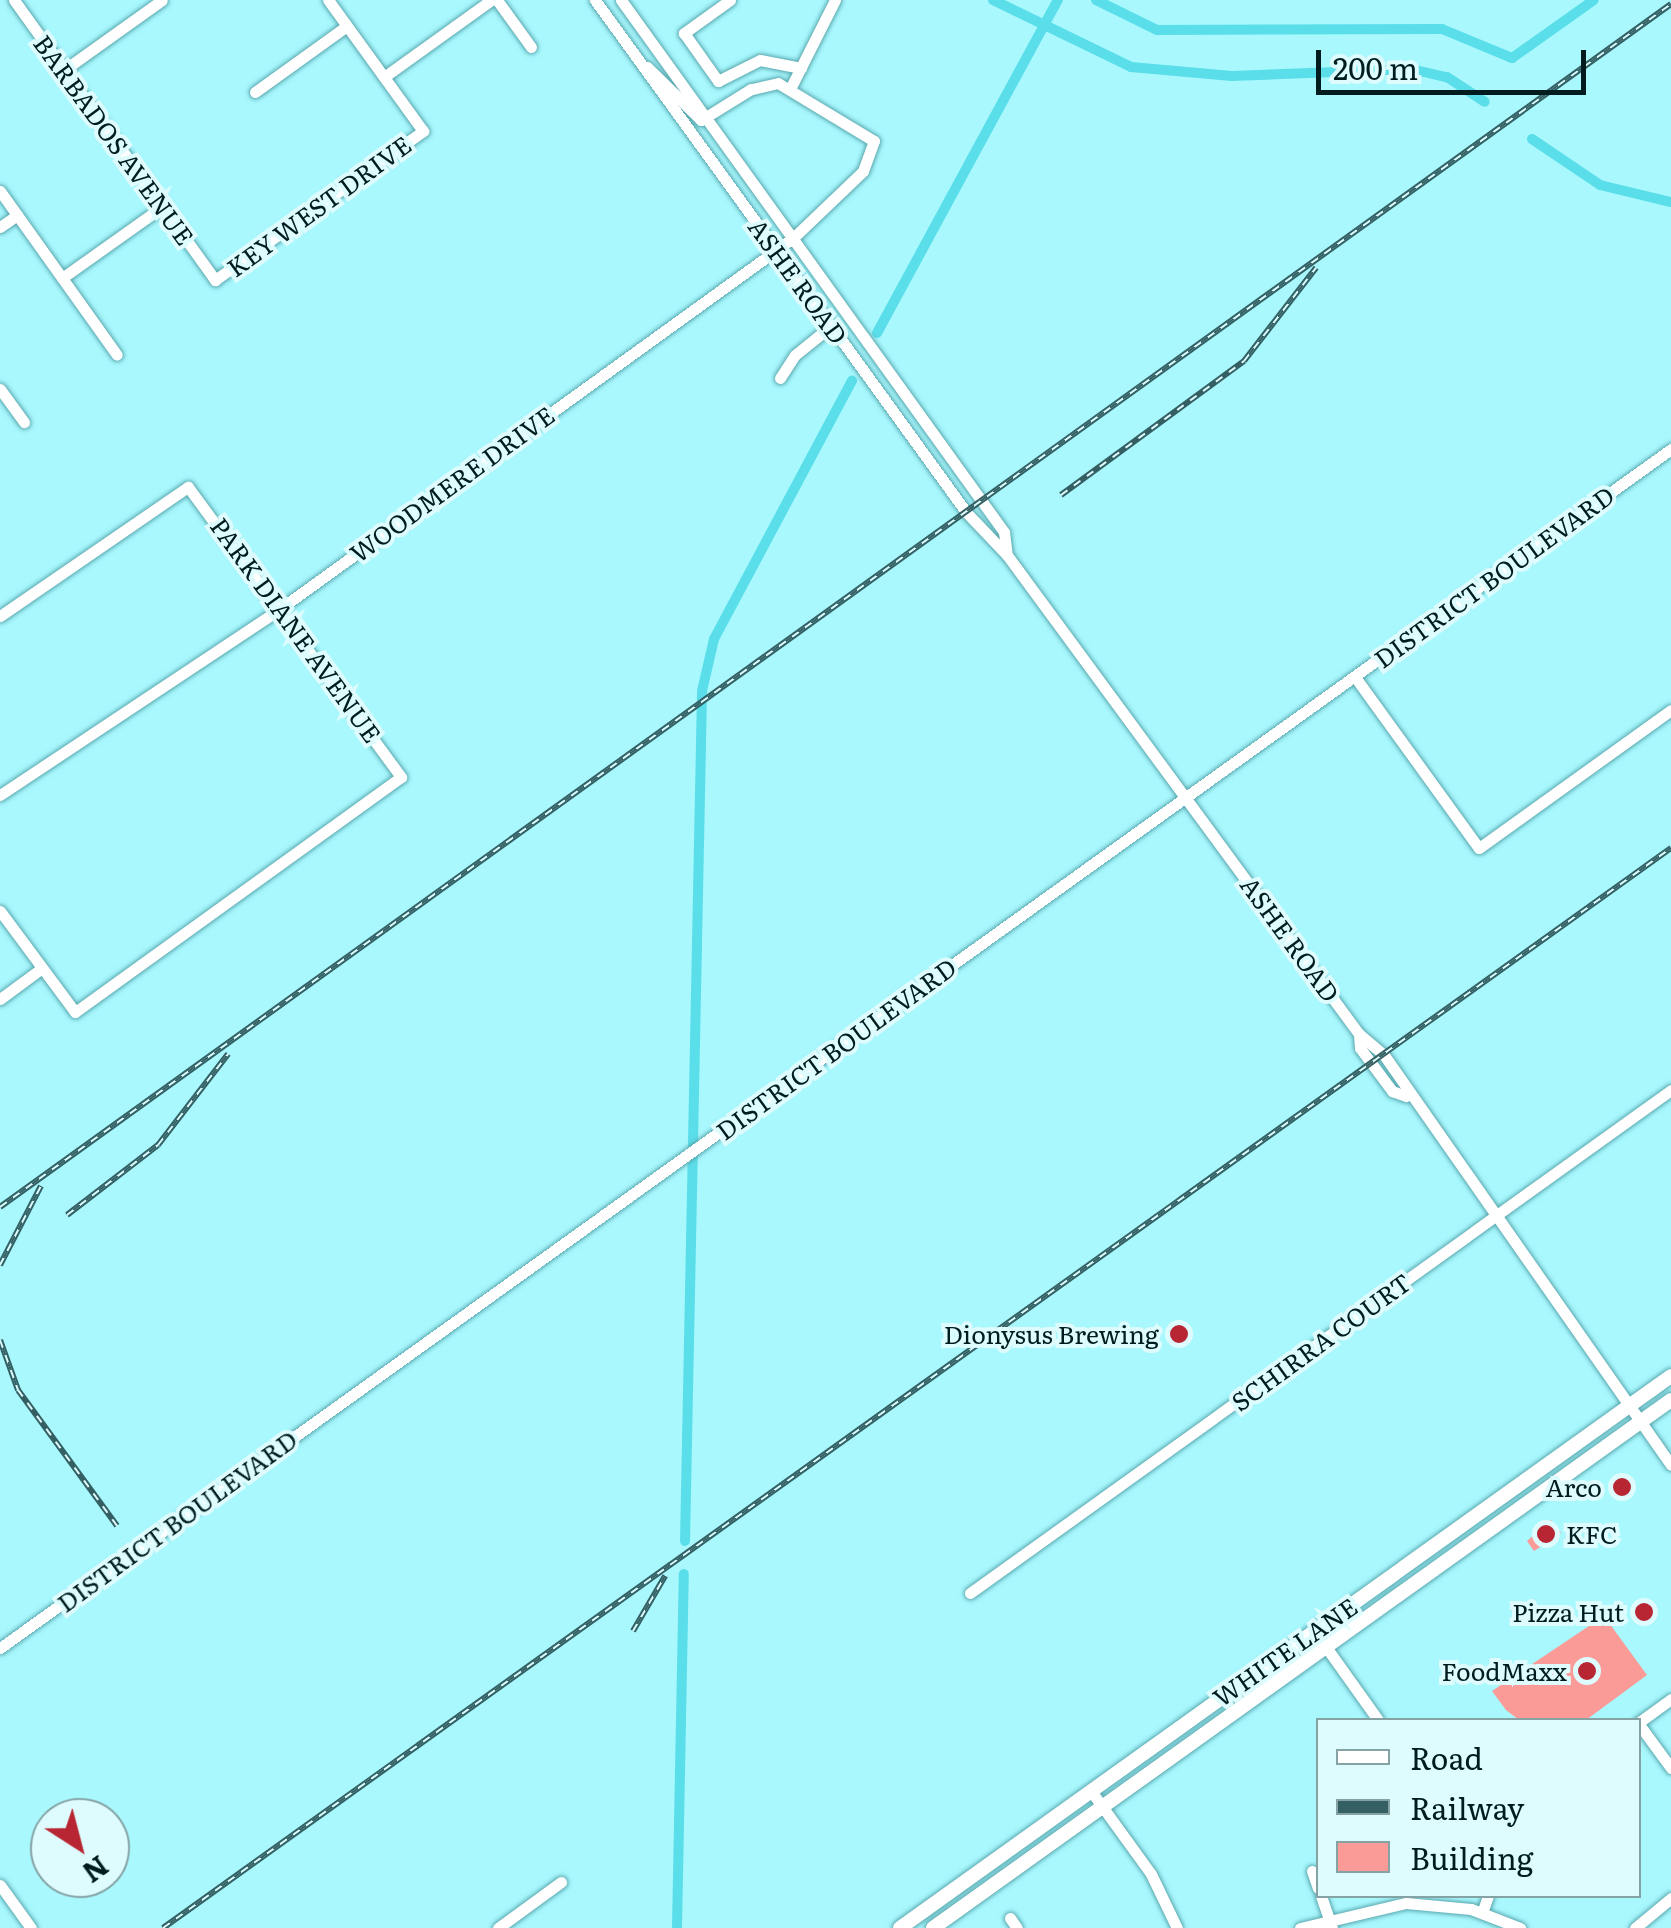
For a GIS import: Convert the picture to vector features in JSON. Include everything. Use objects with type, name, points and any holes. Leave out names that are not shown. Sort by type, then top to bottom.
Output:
[{"type":"main road","name":"WHITE LANE","points":[[900,1928],[1671,1376]]},
{"type":"main road","name":"WHITE LANE","points":[[933,1928],[1671,1400]]},
{"type":"main road","points":[[1479,1538],[1480,1524],[1518,1486]]},
{"type":"main road","points":[[1416,1582],[1462,1536],[1462,1526]]},
{"type":"main road","points":[[1326,1647],[1334,1626],[1388,1579]]},
{"type":"main road","points":[[1269,1686],[1315,1631]]},
{"type":"street","name":"BARBADOS AVENUE","points":[[14,0],[215,280]]},
{"type":"street","points":[[64,70],[162,0]]},
{"type":"street","points":[[328,0],[384,77],[494,0],[531,47]]},
{"type":"street","name":"ASHE ROAD","points":[[595,0],[989,542],[1007,555],[1360,1034],[1384,1054],[1406,1096],[1671,1465]]},
{"type":"street","points":[[612,0],[634,18]]},
{"type":"street","name":"ASHE ROAD","points":[[621,0],[1004,532],[1007,555]]},
{"type":"street","points":[[730,0],[684,33],[718,81],[760,60],[801,68]]},
{"type":"street","points":[[640,63],[706,120],[751,88],[790,90],[835,0]]},
{"type":"street","points":[[255,92],[347,26]]},
{"type":"street","name":"KEY WEST DRIVE","points":[[215,280],[422,131],[384,77]]},
{"type":"street","name":"WOODMERE DRIVE","points":[[0,795],[281,608],[792,238],[863,171],[874,141],[790,90]]},
{"type":"street","points":[[0,192],[118,355]]},
{"type":"street","points":[[62,278],[162,207]]},
{"type":"street","points":[[0,227],[17,215]]},
{"type":"street","points":[[780,378],[794,355],[831,326]]},
{"type":"street","points":[[0,389],[24,422]]},
{"type":"street","name":"DISTRICT BOULEVARD","points":[[0,1648],[1671,449]]},
{"type":"street","name":"PARK DIANE AVENUE","points":[[0,616],[188,487],[281,608],[401,777],[74,1012],[42,968]]},
{"type":"street","points":[[1355,677],[1479,848],[1671,710]]},
{"type":"street","points":[[0,911],[42,968],[0,999]]},
{"type":"street","name":"SCHIRRA COURT","points":[[970,1593],[1671,1090]]},
{"type":"street","points":[[1326,1647],[1377,1718]]},
{"type":"street","points":[[1641,1721],[1671,1700]]},
{"type":"street","points":[[1641,1727],[1671,1768]]},
{"type":"street","points":[[1091,1792],[1104,1806],[1178,1928]]},
{"type":"street","points":[[1312,1871],[1316,1882]]},
{"type":"street","points":[[498,1928],[562,1882]]},
{"type":"street","points":[[0,1885],[31,1928]]},
{"type":"street","points":[[1322,1898],[1330,1924]]},
{"type":"street","points":[[1482,1912],[1487,1898]]},
{"type":"street","points":[[1635,1928],[1671,1898]]},
{"type":"street","points":[[1300,1928],[1406,1903],[1482,1912],[1520,1928]]},
{"type":"building","name":"KFC","points":[[1551,1520],[1561,1533],[1534,1551],[1527,1541]]},
{"type":"building","name":"FoodMaxx","points":[[1604,1616],[1647,1675],[1589,1718],[1516,1718],[1492,1691]]},
{"type":"waterway","points":[[993,0],[1131,67],[1232,76],[1411,69],[1447,77],[1485,102]]},
{"type":"waterway","points":[[877,333],[1058,0]]},
{"type":"waterway","points":[[1096,0],[1157,30],[1442,29],[1512,58],[1594,0]]},
{"type":"waterway","points":[[1532,139],[1600,185],[1671,202]]},
{"type":"waterway","points":[[685,1541],[702,691],[714,639],[852,381]]},
{"type":"waterway","points":[[677,1928],[684,1574]]},
{"type":"railway","points":[[0,1207],[1671,4]]},
{"type":"railway","points":[[1061,495],[1244,361],[1316,268]]},
{"type":"railway","points":[[163,1928],[1671,848]]},
{"type":"railway","points":[[67,1215],[158,1145],[228,1054]]},
{"type":"railway","points":[[0,1265],[41,1186]]},
{"type":"railway","points":[[0,1340],[18,1390],[117,1526]]},
{"type":"railway","points":[[633,1631],[665,1576]]},
{"type":"place","name":"Dionysus Brewing","points":[[1179,1334]]},
{"type":"place","name":"Arco","points":[[1622,1487]]},
{"type":"place","name":"KFC","points":[[1546,1534]]},
{"type":"place","name":"Pizza Hut","points":[[1644,1612]]},
{"type":"place","name":"FoodMaxx","points":[[1587,1671]]}]
